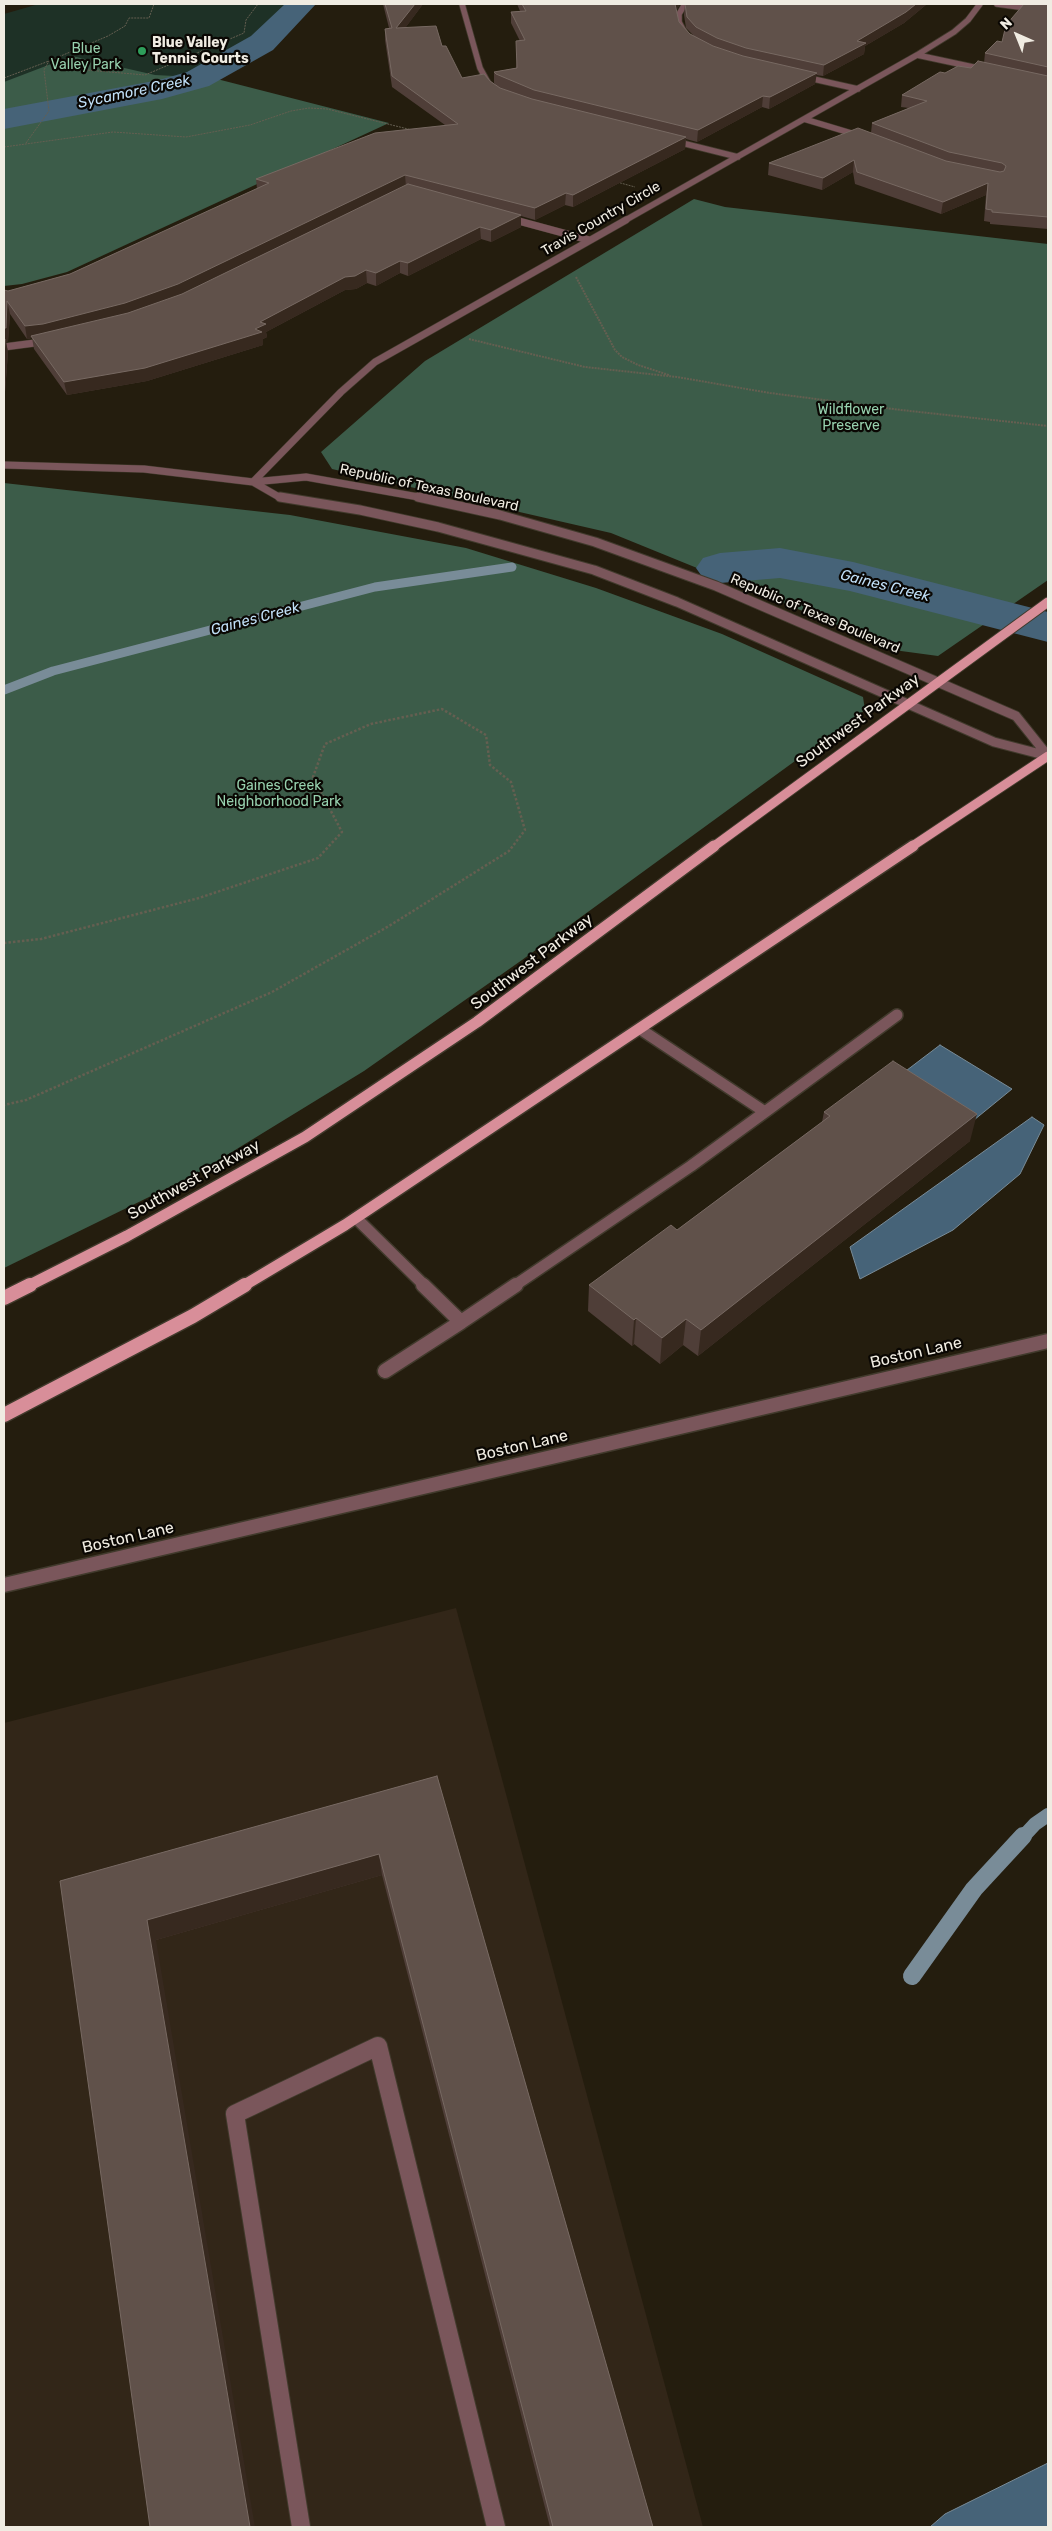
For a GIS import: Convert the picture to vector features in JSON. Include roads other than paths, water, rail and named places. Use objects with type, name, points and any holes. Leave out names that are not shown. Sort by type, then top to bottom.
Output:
[{"type":"main road","name":"Southwest Parkway","points":[[4,1298],[128,1236],[305,1137],[477,1022],[907,703],[939,682],[1048,602]]},
{"type":"main road","points":[[4,1415],[193,1316],[356,1218],[1048,756]]},
{"type":"street","points":[[462,4],[480,68],[487,83],[498,92]]},
{"type":"street","points":[[685,4],[679,14],[679,22],[692,41]]},
{"type":"street","name":"Travis Country Circle","points":[[253,482],[341,392],[375,362],[917,55],[954,32],[968,20],[980,4]]},
{"type":"street","points":[[997,4],[1048,11]]},
{"type":"street","points":[[917,55],[992,71]]},
{"type":"street","points":[[791,74],[858,89]]},
{"type":"street","points":[[804,119],[874,140]]},
{"type":"street","points":[[666,139],[738,156]]},
{"type":"street","points":[[494,214],[589,240]]},
{"type":"street","points":[[4,347],[55,340]]},
{"type":"street","name":"Republic of Texas Boulevard","points":[[4,465],[144,469],[253,482],[306,477],[394,492],[500,515],[595,542],[716,586],[939,682],[1016,716],[1048,756]]},
{"type":"street","name":"Republic of Texas Boulevard","points":[[253,482],[279,496],[438,526],[594,570],[677,602],[994,742],[1048,756]]},
{"type":"street","points":[[385,1371],[461,1322],[691,1166],[897,1015]]},
{"type":"street","points":[[640,1029],[764,1112]]},
{"type":"street","points":[[356,1218],[461,1322]]},
{"type":"street","name":"Boston Lane","points":[[4,1585],[1048,1341]]},
{"type":"street","points":[[301,2527],[236,2114],[378,2046],[496,2527]]},
{"type":"water","points":[[940,1045],[1012,1089],[963,1129],[890,1083]]},
{"type":"water","points":[[1032,1117],[1044,1125],[1020,1174],[953,1230],[860,1279],[850,1247]]},
{"type":"water","points":[[1048,2463],[1048,2527],[930,2527],[945,2514]]},
{"type":"waterway","name":"Sycamore Creek","points":[[4,119],[162,89],[198,79],[262,43],[301,4]]},
{"type":"waterway","name":"Gaines Creek","points":[[720,568],[780,563],[853,577],[1048,627]]},
{"type":"waterway","name":"Gaines Creek","points":[[4,690],[53,671],[375,587],[512,567]]},
{"type":"waterway","points":[[1022,1838],[1035,1824],[1048,1815]]},
{"type":"waterway","points":[[912,1976],[974,1889],[1023,1836]]},
{"type":"place","name":"Blue Valley Tennis Courts","points":[[142,51]]},
{"type":"park label","name":"Blue Valley Park","points":[[86,58]]},
{"type":"park label","name":"Wildflower Preserve","points":[[851,418]]},
{"type":"park label","name":"Gaines Creek Neighborhood Park","points":[[279,794]]}]
